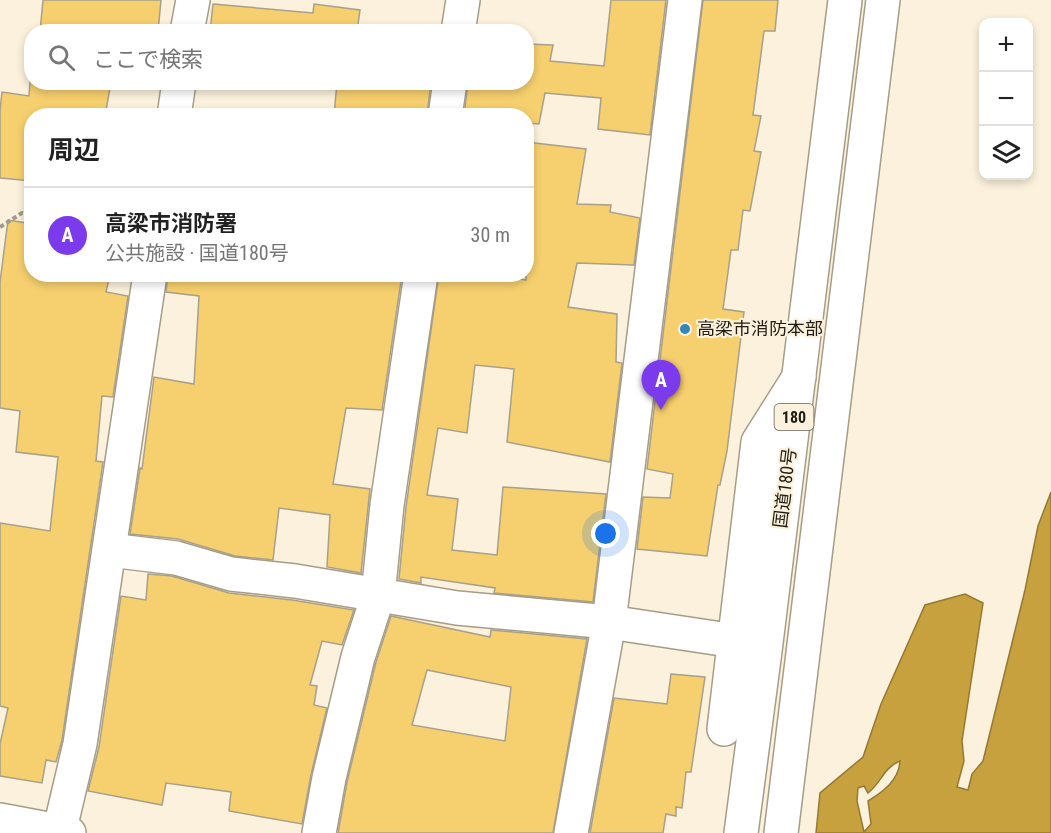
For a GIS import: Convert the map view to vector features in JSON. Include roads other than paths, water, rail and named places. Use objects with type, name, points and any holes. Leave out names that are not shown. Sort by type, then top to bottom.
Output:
[{"type":"main road","points":[[189,24],[193,0]]},
{"type":"main road","points":[[459,24],[463,0]]},
{"type":"main road","points":[[571,833],[609,622],[685,0]]},
{"type":"main road","name":"国道180号","points":[[741,833],[845,0]]},
{"type":"main road","name":"180","points":[[781,833],[883,0]]},
{"type":"main road","points":[[175,108],[178,90]]},
{"type":"main road","points":[[447,108],[449,90]]},
{"type":"main road","points":[[0,820],[62,832],[80,744],[149,282]]},
{"type":"main road","points":[[319,833],[329,778],[356,668],[378,596],[387,505],[421,282]]},
{"type":"main road","points":[[724,729],[758,442],[799,377]]},
{"type":"main road","points":[[109,550],[176,558],[231,574],[295,581],[457,608],[609,622],[735,641]]},
{"type":"place","name":"高梁市消防本部","points":[[685,329]]},
{"type":"place","name":"高梁市消防署","points":[[661,410]]}]
